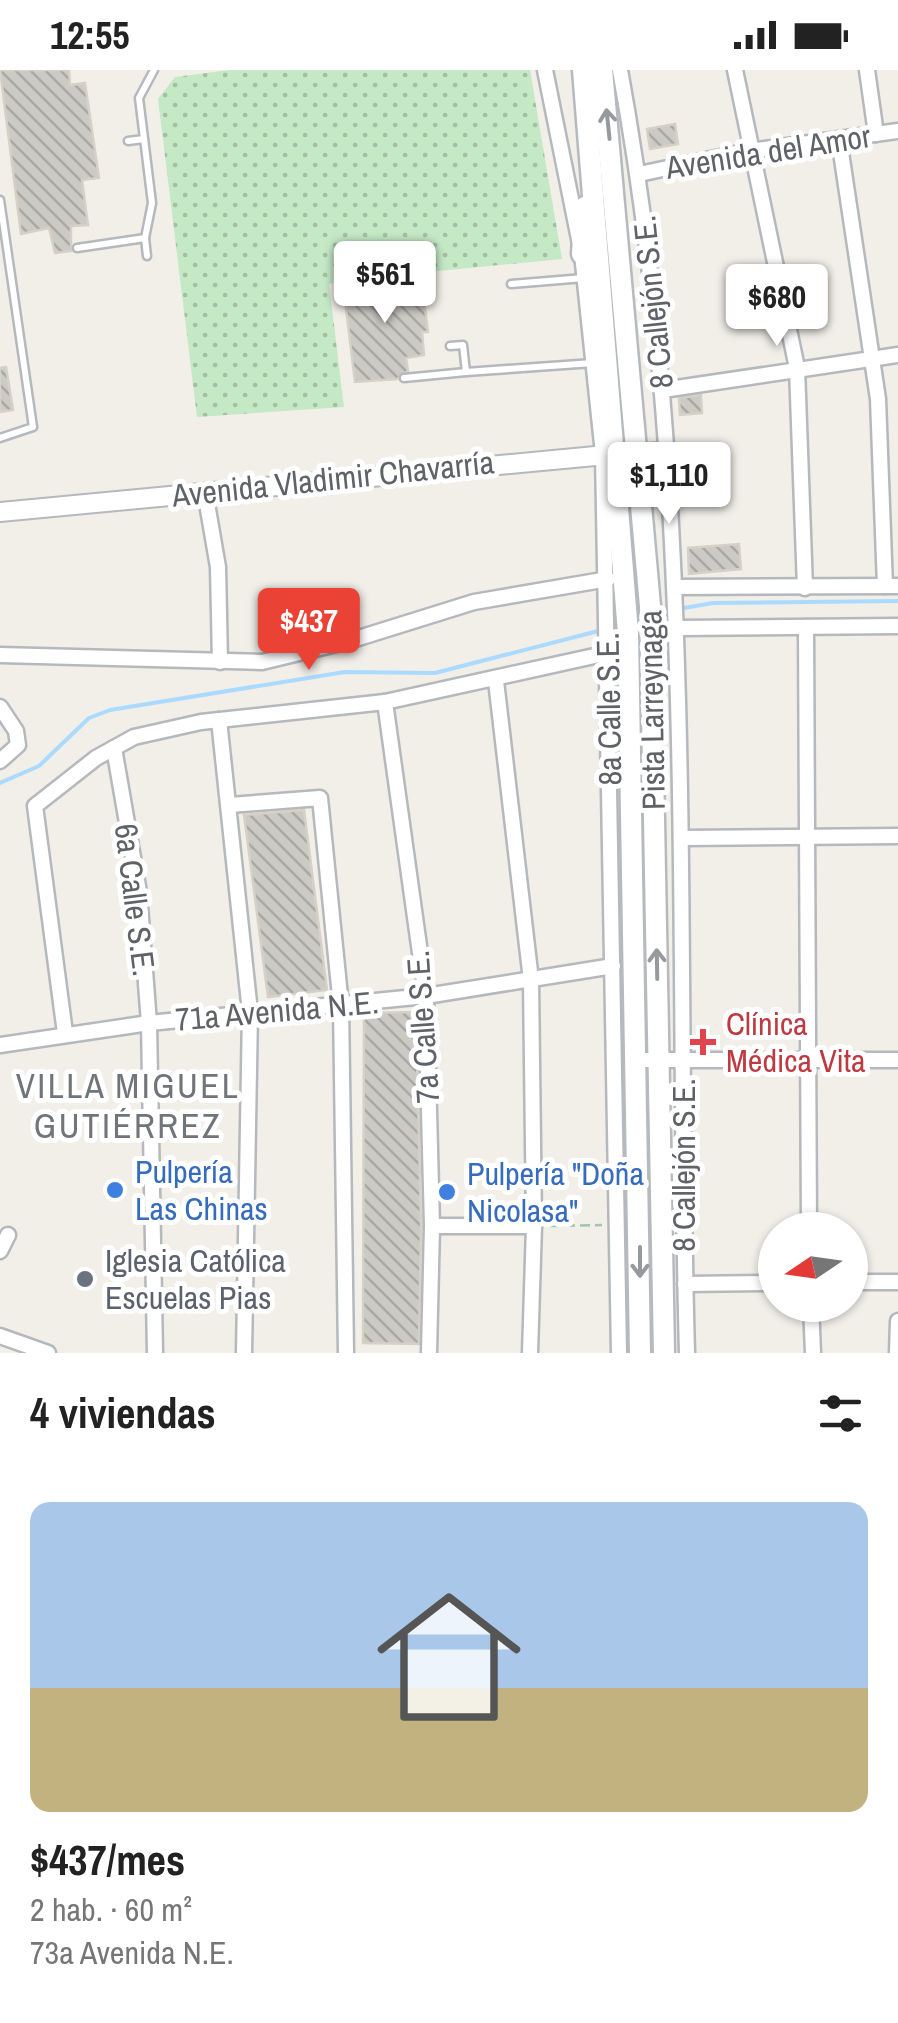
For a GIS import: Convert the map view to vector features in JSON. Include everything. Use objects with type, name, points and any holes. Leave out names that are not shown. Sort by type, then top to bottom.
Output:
[{"type":"main road","name":"Pista Larreynaga","points":[[583,70],[621,617],[664,1353]]},
{"type":"main road","name":"Pista Larreynaga","points":[[602,70],[650,606],[649,1061],[640,1353]]},
{"type":"main road","points":[[582,254],[588,140]]},
{"type":"street","name":"8a Calle S.E.","points":[[544,70],[582,254],[593,363],[610,454],[608,579],[621,617],[608,648],[619,1353]]},
{"type":"street","name":"8 Callejón S.E.","points":[[620,70],[639,174],[664,390],[679,621],[687,1353]]},
{"type":"street","points":[[735,70],[797,368],[805,588]]},
{"type":"street","points":[[867,70],[876,134]]},
{"type":"street","name":"Avenida del Amor","points":[[639,174],[749,151],[898,131]]},
{"type":"street","points":[[676,591],[892,586],[873,358],[839,138]]},
{"type":"street","points":[[664,390],[898,355]]},
{"type":"street","name":"Avenida Vladimir Chavarría","points":[[0,512],[667,450]]},
{"type":"street","points":[[205,492],[218,566],[220,662]]},
{"type":"street","points":[[0,655],[262,662],[349,641],[474,602],[608,579]]},
{"type":"street","points":[[679,621],[806,627],[898,626]]},
{"type":"street","points":[[806,627],[810,1212]]},
{"type":"street","points":[[65,1033],[35,806],[114,748],[134,738],[220,720],[385,702],[496,680],[608,648]]},
{"type":"street","points":[[496,680],[531,980],[534,1226],[530,1353]]},
{"type":"street","name":"7a Calle S.E.","points":[[385,702],[426,996],[432,1226],[429,1353]]},
{"type":"street","points":[[0,708],[16,731],[18,745],[0,761]]},
{"type":"street","points":[[220,720],[250,1012],[244,1353]]},
{"type":"street","name":"6a Calle S.E.","points":[[114,748],[139,892],[149,1023],[155,1353]]},
{"type":"street","points":[[230,806],[320,798],[340,1006],[346,1353]]},
{"type":"street","points":[[684,838],[898,836]]},
{"type":"street","name":"71a Avenida N.E.","points":[[0,1045],[149,1023],[426,996],[613,966]]},
{"type":"street","points":[[649,1061],[898,1060]]},
{"type":"street","points":[[432,1226],[534,1226]]},
{"type":"street","points":[[0,1250],[8,1235]]},
{"type":"street","points":[[868,1282],[898,1282]]},
{"type":"street","points":[[685,1284],[758,1283]]},
{"type":"street","points":[[898,1321],[898,1353]]},
{"type":"street","points":[[812,1322],[813,1353]]},
{"type":"street","points":[[0,1336],[48,1353]]},
{"type":"lane","points":[[147,256],[145,238],[152,203],[140,98],[154,70]]},
{"type":"lane","points":[[128,142],[144,139]]},
{"type":"lane","points":[[0,200],[33,426],[0,438]]},
{"type":"lane","points":[[78,248],[145,238]]},
{"type":"lane","points":[[511,284],[585,278]]},
{"type":"lane","points":[[450,346],[463,345],[466,372]]},
{"type":"lane","points":[[404,378],[593,363]]},
{"type":"path","points":[[534,1226],[618,1225]]},
{"type":"green space","points":[[230,70],[530,70],[562,259],[428,272],[425,266],[417,266],[414,272],[378,273],[329,284],[344,407],[197,417],[158,99],[175,77]]},
{"type":"building","points":[[0,70],[69,70],[70,85],[85,83],[99,178],[82,180],[88,225],[71,226],[71,251],[55,253],[49,228],[21,234]]},
{"type":"building","points":[[675,124],[678,144],[650,149],[647,129]]},
{"type":"building","points":[[421,275],[428,332],[422,332],[424,355],[406,358],[408,371],[397,379],[355,382],[343,284]]},
{"type":"building","points":[[6,367],[13,410],[0,412],[0,368]]},
{"type":"building","points":[[701,395],[702,413],[680,415],[679,398]]},
{"type":"building","points":[[739,544],[741,569],[689,574],[688,548]]},
{"type":"building","points":[[304,810],[327,990],[268,997],[244,815]]},
{"type":"building","points":[[416,1012],[421,1226],[419,1344],[363,1343],[364,1013]]},
{"type":"waterway","points":[[678,609],[713,603],[898,601]]},
{"type":"waterway","points":[[0,783],[39,766],[89,718],[110,710],[345,672],[435,673],[602,630]]},
{"type":"place","name":"Clínica Médica Vita","points":[[703,1042]]},
{"type":"place","name":"Pulpería Las Chinas","points":[[115,1190]]},
{"type":"place","name":"Pulpería \"Doña Nicolasa\"","points":[[447,1192]]},
{"type":"place","name":"Iglesia Católica Escuelas Pias","points":[[85,1279]]},
{"type":"district","name":"VILLA MIGUEL GUTIÉRREZ","points":[[128,1106]]}]
